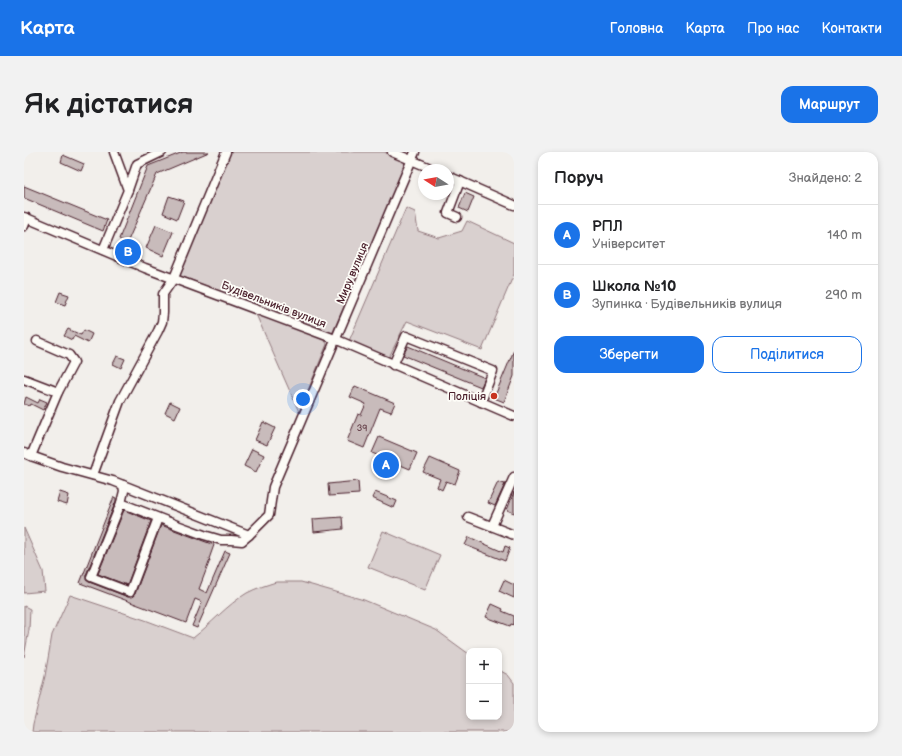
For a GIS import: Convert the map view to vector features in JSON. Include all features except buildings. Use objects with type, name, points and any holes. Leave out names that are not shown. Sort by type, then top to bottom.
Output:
[{"type":"street","points":[[114,152],[128,190]]},
{"type":"street","points":[[93,475],[120,401],[162,322],[164,312],[163,294],[174,278],[226,152]]},
{"type":"street","points":[[392,152],[413,156],[425,164]]},
{"type":"street","points":[[103,250],[137,164],[157,153]]},
{"type":"street","name":"Миру вулиця","points":[[249,535],[269,515],[273,487],[413,156]]},
{"type":"street","points":[[454,178],[514,205]]},
{"type":"street","points":[[457,217],[448,213],[460,181]]},
{"type":"street","name":"Будівельників вулиця","points":[[25,220],[145,268],[335,339],[480,402],[513,414]]},
{"type":"street","points":[[393,365],[406,336],[493,371],[480,402]]},
{"type":"street","points":[[37,341],[69,355],[74,362],[27,455],[123,485],[249,535],[242,541],[221,540],[190,530],[121,503]]},
{"type":"street","points":[[24,379],[58,392]]},
{"type":"street","points":[[492,526],[514,477]]},
{"type":"street","points":[[123,485],[124,491],[121,503],[91,576],[130,592],[158,518]]},
{"type":"street","points":[[468,516],[514,535]]},
{"type":"shaded area","points":[[230,152],[384,152],[407,161],[332,334],[178,275]]},
{"type":"shaded area","points":[[406,208],[415,212],[418,231],[439,238],[462,231],[467,221],[514,243],[514,274],[482,350],[407,321],[389,357],[349,341]]},
{"type":"shaded area","points":[[255,312],[324,338],[327,344],[299,412]]},
{"type":"shaded area","points":[[24,528],[43,571],[45,591],[24,593]]},
{"type":"shaded area","points":[[383,531],[440,555],[425,590],[368,567]]},
{"type":"shaded area","points":[[276,582],[301,582],[364,600],[436,630],[466,652],[466,720],[502,720],[502,672],[508,675],[514,683],[514,732],[32,732],[45,676],[52,635],[70,595],[193,638],[226,609],[247,593]]},
{"type":"shaded area","points":[[24,606],[30,609],[29,630],[24,657]]},
{"type":"place","name":"Школа №10","points":[[128,252]]},
{"type":"place","name":"Поліція","points":[[494,396]]},
{"type":"place","name":"РПЛ","points":[[386,465]]}]
